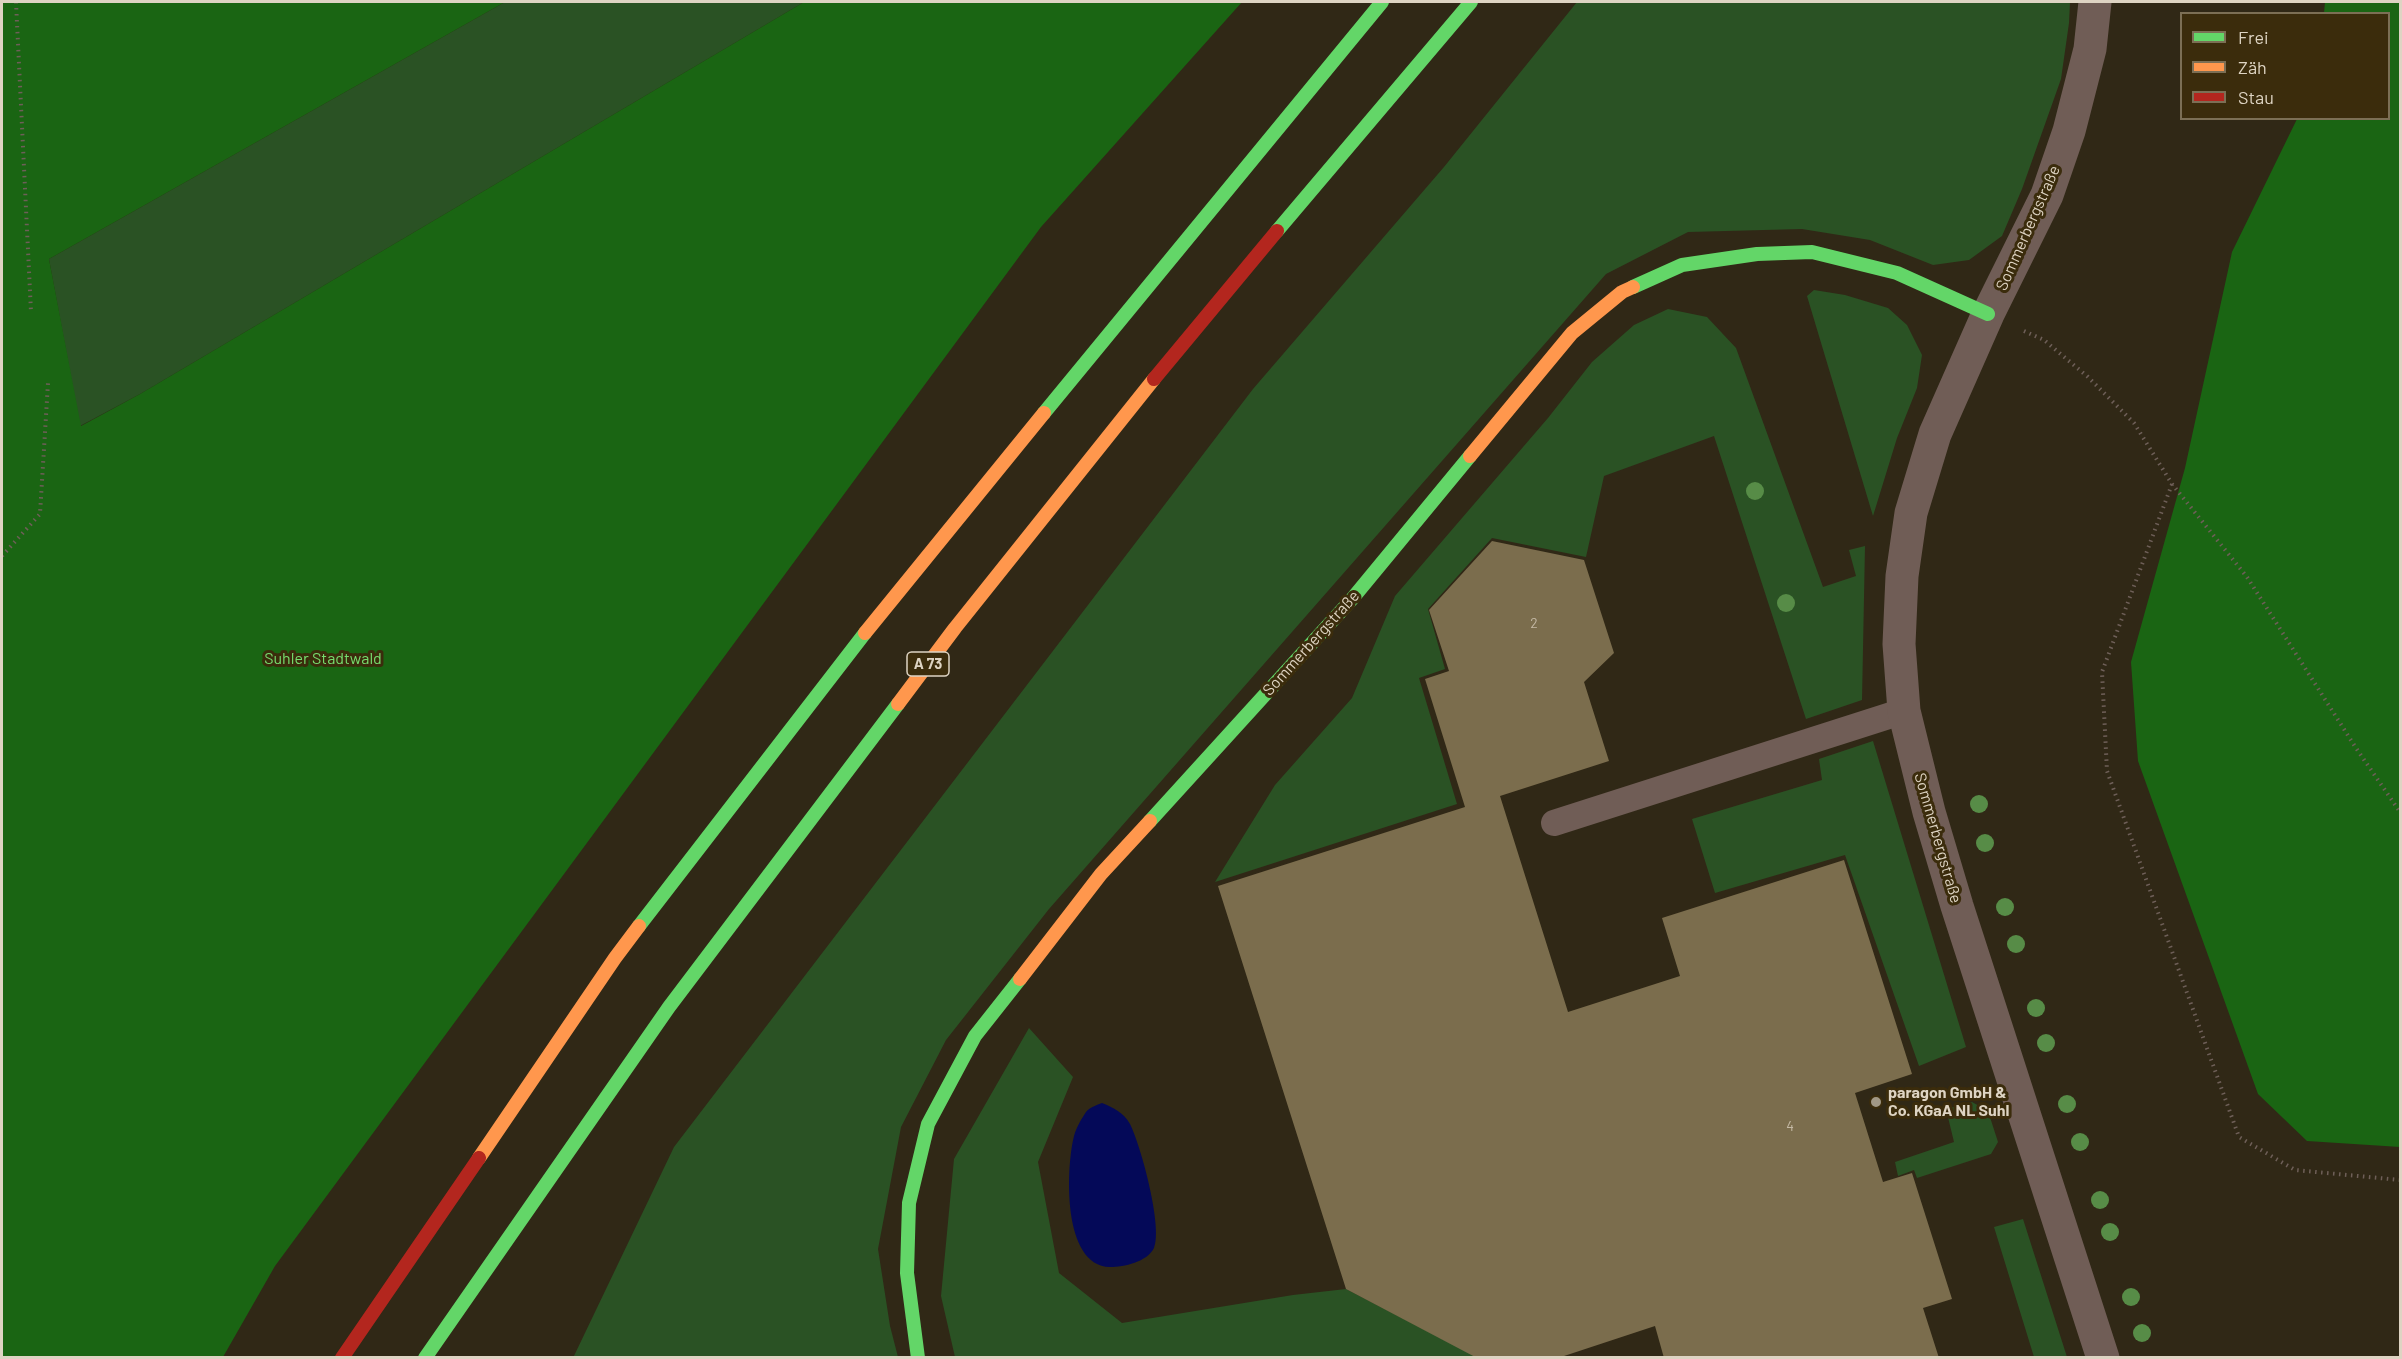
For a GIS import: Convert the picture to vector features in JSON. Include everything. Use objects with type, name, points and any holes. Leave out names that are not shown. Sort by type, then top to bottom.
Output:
[{"type":"main road","points":[[342,1358],[629,940],[902,586],[1382,2]]},
{"type":"main road","name":"A 73","points":[[426,1358],[669,1006],[955,628],[1189,335],[1471,2]]},
{"type":"main road","name":"Sommerbergstraße","points":[[918,1358],[907,1273],[909,1203],[928,1124],[975,1036],[1101,874],[1352,599],[1572,333],[1622,292],[1682,265],[1757,254],[1812,252],[1897,273],[1988,314]]},
{"type":"street","name":"Sommerbergstraße","points":[[2095,2],[2090,49],[2069,131],[2047,195],[1988,314],[1935,434],[1911,513],[1902,576],[1899,644],[1904,711],[1929,812],[1957,906],[2103,1358]]},
{"type":"lane","points":[[1554,823],[1904,711]]},
{"type":"path","points":[[16,2],[31,312]]},
{"type":"path","points":[[1988,314],[2044,340],[2088,377],[2134,423],[2172,484],[2247,578],[2355,748],[2400,812]]},
{"type":"path","points":[[2,556],[40,513],[48,383]]},
{"type":"path","points":[[2172,484],[2102,672],[2107,771],[2239,1137],[2295,1170],[2400,1180]]},
{"type":"green space","name":"Suhler Stadtwald","points":[[2,2],[505,2],[49,259],[81,426],[140,394],[804,2],[1242,2],[1041,227],[275,1266],[223,1357],[2,1357]]},
{"type":"green space","points":[[505,2],[804,2],[140,394],[80,426],[49,259]]},
{"type":"green space","points":[[1577,2],[2070,2],[2061,79],[2022,189],[2002,236],[1969,260],[1933,265],[1870,240],[1802,229],[1688,232],[1606,274],[1049,909],[946,1040],[901,1127],[878,1249],[890,1326],[898,1357],[573,1358],[674,1147],[1253,389],[1444,167]]},
{"type":"green space","points":[[2325,2],[2400,2],[2400,1147],[2307,1141],[2258,1094],[2138,761],[2131,662],[2185,468],[2232,252],[2297,120],[2390,120],[2390,12],[2324,12]]},
{"type":"green space","points":[[1814,290],[1845,295],[1888,308],[1907,325],[1922,355],[1917,388],[1897,438],[1873,516],[1807,296]]},
{"type":"green space","points":[[1668,309],[1707,317],[1736,348],[1823,587],[1856,576],[1849,550],[1865,546],[1862,700],[1806,719],[1714,436],[1604,476],[1586,557],[1492,538],[1428,609],[1445,669],[1419,678],[1457,804],[1215,882],[1275,785],[1352,698],[1395,596],[1548,418],[1592,362],[1634,325]]},
{"type":"green space","points":[[1873,741],[1966,1047],[1919,1066],[1845,855],[1715,893],[1692,819],[1822,780],[1819,759]]},
{"type":"green space","points":[[1029,1028],[1073,1077],[1038,1162],[1059,1273],[1122,1323],[1293,1295],[1346,1289],[1477,1357],[955,1357],[941,1296],[954,1159]]},
{"type":"green space","points":[[1972,1102],[1988,1111],[1998,1142],[1991,1154],[1917,1178],[1914,1170],[1898,1176],[1895,1162],[1954,1142],[1946,1109]]},
{"type":"green space","points":[[2023,1219],[2067,1357],[2034,1357],[1994,1227]]},
{"type":"shaded area","points":[[1102,1103],[1124,1116],[1135,1135],[1150,1186],[1156,1223],[1156,1238],[1151,1253],[1135,1263],[1116,1267],[1094,1262],[1083,1251],[1075,1234],[1069,1191],[1074,1136],[1086,1112]]},
{"type":"building","points":[[1492,541],[1584,560],[1614,653],[1584,682],[1609,761],[1500,796],[1568,1012],[1680,976],[1662,918],[1844,860],[1912,1074],[1855,1093],[1883,1182],[1912,1173],[1952,1299],[1923,1308],[1939,1358],[1664,1358],[1655,1326],[1558,1358],[1477,1358],[1346,1289],[1218,886],[1465,807],[1425,679],[1449,671],[1429,610]]},
{"type":"traffic: fast","points":[[1044,413],[1382,2]]},
{"type":"traffic: fast","points":[[1277,231],[1471,2]]},
{"type":"traffic: fast","points":[[1633,287],[1682,265],[1757,254],[1812,252],[1897,273],[1988,314]]},
{"type":"traffic: fast","points":[[1150,821],[1352,599],[1470,456]]},
{"type":"traffic: fast","points":[[639,926],[865,633]]},
{"type":"traffic: fast","points":[[425,1358],[669,1007],[898,704]]},
{"type":"traffic: fast","points":[[918,1358],[907,1273],[909,1203],[928,1124],[975,1036],[1020,979]]},
{"type":"traffic: slow","points":[[1470,456],[1572,333],[1622,292],[1633,287]]},
{"type":"traffic: slow","points":[[898,704],[955,628],[1154,379]]},
{"type":"traffic: slow","points":[[865,633],[1044,413]]},
{"type":"traffic: slow","points":[[1020,979],[1101,874],[1150,821]]},
{"type":"traffic: slow","points":[[479,1158],[639,926]]},
{"type":"traffic: jam","points":[[1154,379],[1277,231]]},
{"type":"traffic: jam","points":[[342,1358],[479,1158]]},
{"type":"place","name":"paragon GmbH & Co. KGaA NL Suhl","points":[[1876,1102]]}]
